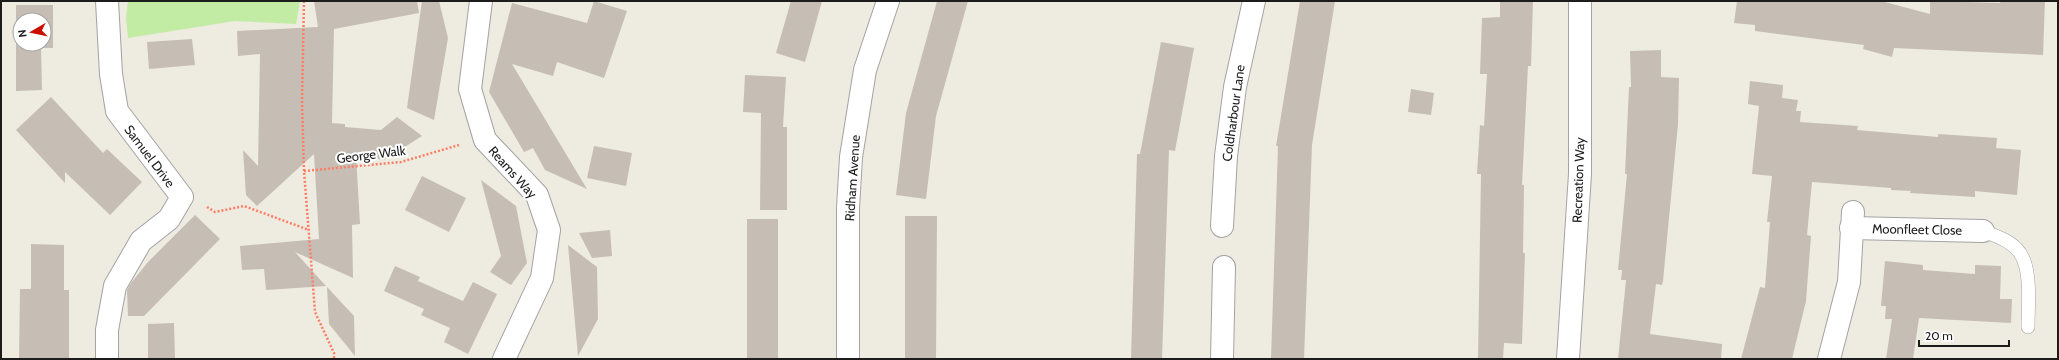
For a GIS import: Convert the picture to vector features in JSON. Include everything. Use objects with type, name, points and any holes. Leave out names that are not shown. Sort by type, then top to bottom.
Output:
[{"type":"street","name":"Samuel Drive","points":[[107,1],[111,74],[116,111],[182,197],[169,219],[141,241],[115,286],[107,330],[107,359]]},
{"type":"street","name":"Reams Way","points":[[481,1],[470,89],[485,140],[537,196],[549,230],[542,278],[504,359]]},
{"type":"street","name":"Ridham Avenue","points":[[848,359],[848,208],[851,157],[865,70],[888,1]]},
{"type":"street","name":"Coldharbour Lane","points":[[1222,226],[1226,156],[1235,87],[1254,1]]},
{"type":"street","name":"Recreation Way","points":[[1568,359],[1580,174],[1580,1]]},
{"type":"street","name":"Moonfleet Close","points":[[1829,359],[1849,282],[1852,220],[1983,231]]},
{"type":"street","points":[[1222,359],[1224,267]]},
{"type":"lane","points":[[1983,231],[2000,238],[2020,253],[2025,266],[2027,280],[2028,327]]},
{"type":"path","points":[[304,1],[302,102],[304,171],[308,230],[315,312],[334,353],[334,359]]},
{"type":"path","name":"George Walk","points":[[304,171],[401,162],[448,147],[485,140]]},
{"type":"path","points":[[182,197],[192,196],[215,212],[244,206],[308,230]]},
{"type":"green space","points":[[128,1],[300,1],[296,24],[235,21],[128,38],[126,17]]},
{"type":"building","points":[[314,1],[417,1],[419,13],[334,29],[332,123],[345,124],[345,127],[381,130],[397,117],[422,136],[384,160],[356,155],[360,224],[352,225],[353,278],[295,252],[326,286],[266,290],[264,269],[242,270],[240,246],[319,239],[314,154],[257,206],[246,195],[243,150],[258,166],[260,54],[238,56],[237,31],[318,27]]},
{"type":"building","points":[[422,1],[439,1],[448,38],[434,120],[407,108]]},
{"type":"building","points":[[594,1],[627,11],[604,78],[557,62],[553,76],[512,64],[587,189],[545,170],[533,148],[524,152],[489,92],[512,3],[587,23]]},
{"type":"building","points":[[791,1],[822,1],[805,62],[776,53]]},
{"type":"building","points":[[937,1],[968,1],[936,116],[926,199],[896,195],[906,113]]},
{"type":"building","points":[[1300,1],[1335,1],[1312,145],[1304,359],[1271,359],[1278,146],[1276,146]]},
{"type":"building","points":[[1500,1],[1533,1],[1531,66],[1528,66],[1522,185],[1524,185],[1523,253],[1525,253],[1522,344],[1504,343],[1503,359],[1478,359],[1481,174],[1477,174],[1480,125],[1484,126],[1487,74],[1480,74],[1482,18],[1500,17]]},
{"type":"building","points":[[1737,1],[1881,1],[1930,14],[1930,1],[2000,3],[2001,1],[2045,1],[2043,55],[1894,48],[1892,57],[1863,49],[1864,45],[1755,31],[1755,25],[1734,23]]},
{"type":"building","points":[[16,5],[53,5],[53,48],[52,12],[16,12]]},
{"type":"building","points":[[192,39],[195,65],[149,69],[147,42]]},
{"type":"building","points":[[1161,42],[1194,48],[1175,151],[1169,150],[1162,359],[1131,359],[1137,154],[1140,154]]},
{"type":"building","points":[[1661,50],[1661,77],[1679,78],[1678,124],[1663,281],[1662,285],[1656,284],[1650,334],[1722,344],[1721,359],[1618,359],[1626,280],[1621,280],[1622,270],[1618,270],[1627,174],[1625,174],[1629,87],[1631,87],[1630,51]]},
{"type":"building","points":[[16,52],[41,52],[42,90],[16,91]]},
{"type":"building","points":[[745,75],[786,77],[783,127],[787,127],[787,210],[760,210],[761,113],[743,112]]},
{"type":"building","points":[[1750,81],[1783,85],[1782,98],[1798,100],[1796,111],[1801,111],[1800,122],[1858,126],[1857,130],[1938,137],[1938,134],[1997,138],[1996,148],[2021,150],[2017,195],[1975,191],[1975,197],[1910,193],[1911,191],[1891,190],[1891,188],[1812,182],[1807,235],[1811,236],[1806,301],[1792,359],[1741,359],[1760,287],[1765,288],[1770,222],[1767,222],[1772,176],[1752,174],[1759,106],[1748,104]]},
{"type":"building","points":[[1411,89],[1434,93],[1431,115],[1408,112]]},
{"type":"building","points":[[51,97],[103,153],[107,149],[142,182],[110,215],[65,172],[65,183],[16,130]]},
{"type":"building","points":[[594,146],[632,153],[626,186],[587,178]]},
{"type":"building","points":[[422,176],[466,198],[449,232],[405,210]]},
{"type":"building","points":[[481,180],[516,206],[527,263],[511,285],[490,272],[501,256]]},
{"type":"building","points":[[195,215],[220,239],[144,316],[128,316],[127,290],[131,283],[148,262]]},
{"type":"building","points":[[905,216],[937,216],[936,359],[905,359]]},
{"type":"building","points":[[747,219],[778,219],[778,359],[747,359]]},
{"type":"building","points":[[610,230],[612,256],[592,258],[579,233]]},
{"type":"building","points":[[31,244],[64,245],[64,290],[69,290],[69,359],[19,359],[20,289],[31,289]]},
{"type":"building","points":[[568,245],[597,267],[598,319],[578,356]]},
{"type":"building","points":[[1885,261],[1923,265],[1923,270],[1975,274],[1975,265],[2001,266],[2000,299],[2012,299],[2011,323],[1919,318],[1913,359],[1886,359],[1892,319],[1885,319],[1886,306],[1881,306]]},
{"type":"building","points":[[395,266],[420,277],[418,281],[463,301],[473,282],[497,294],[468,354],[444,342],[450,328],[421,315],[424,309],[384,291]]},
{"type":"building","points":[[327,287],[354,316],[355,356],[329,324]]},
{"type":"building","points":[[174,323],[175,359],[148,359],[148,324]]}]
